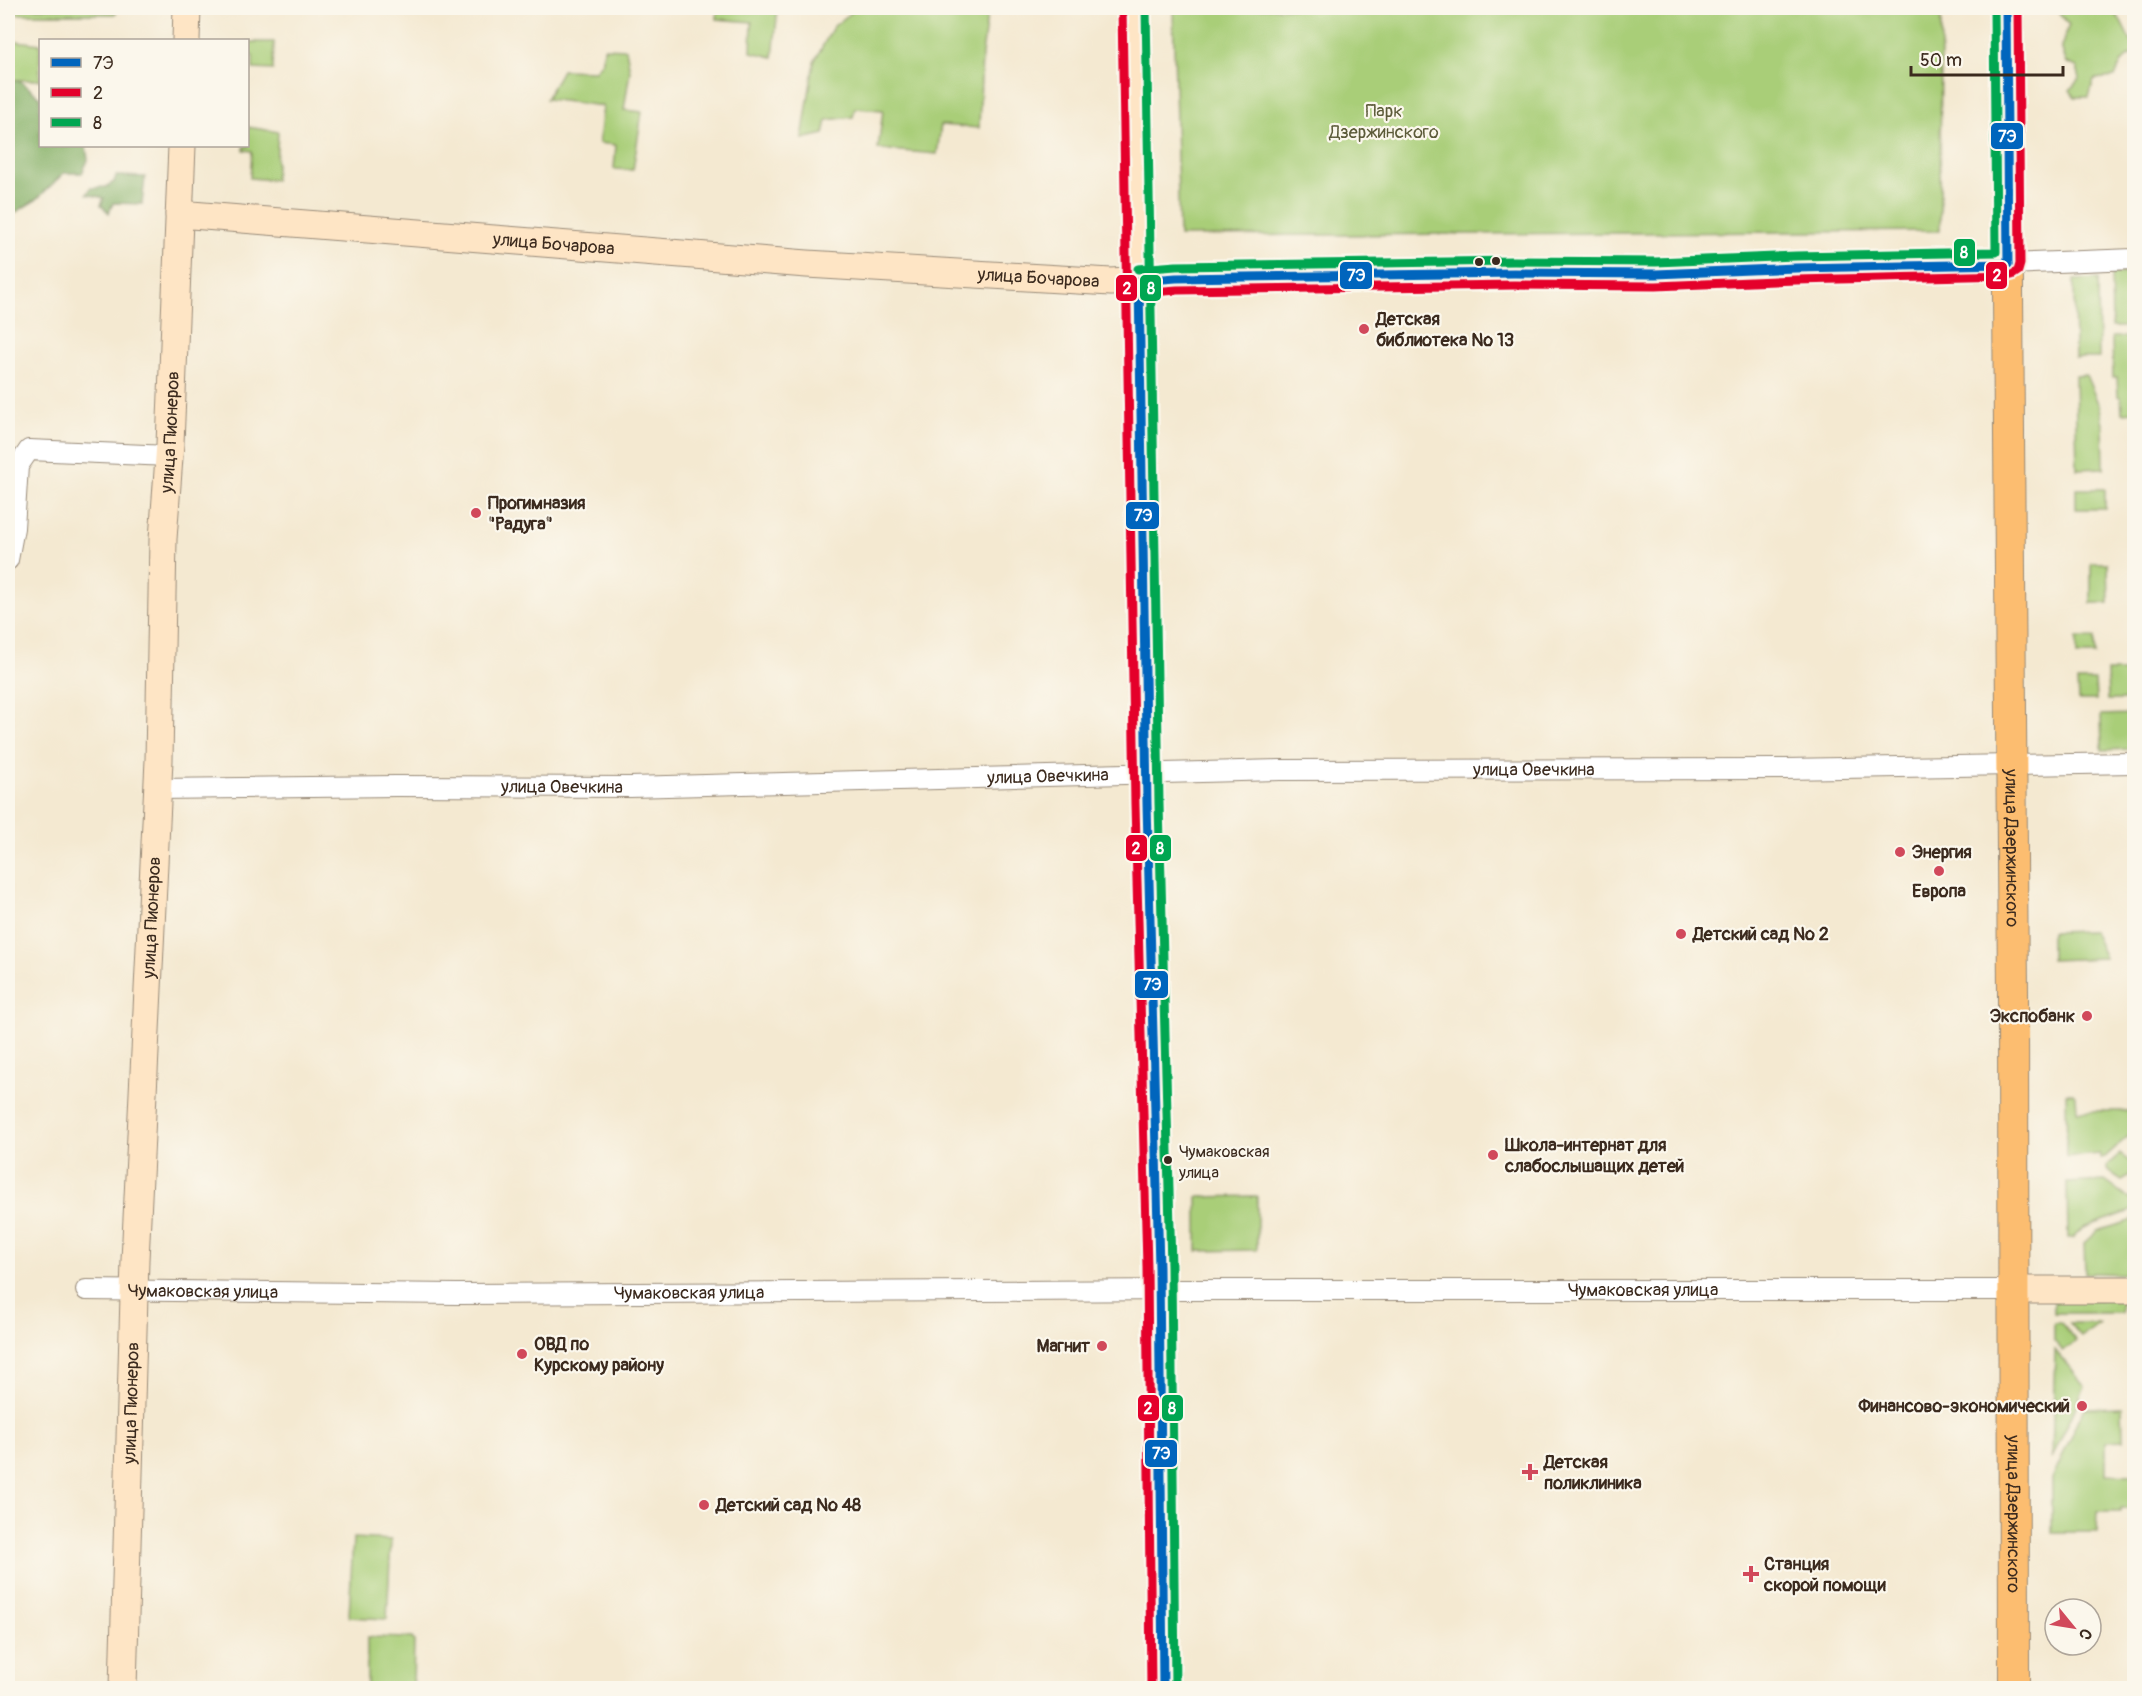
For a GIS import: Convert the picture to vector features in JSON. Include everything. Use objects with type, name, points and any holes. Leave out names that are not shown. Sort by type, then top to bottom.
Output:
[{"type":"main road","name":"улица Дзержинского","points":[[2006,8],[2014,1689]]},
{"type":"street","points":[[186,39],[187,8]]},
{"type":"street","points":[[1134,8],[1146,775],[1159,1290],[1163,1689]]},
{"type":"street","name":"улица Пионеров","points":[[123,1689],[134,1290],[157,789],[163,539],[169,456],[182,147]]},
{"type":"street","name":"улица Бочарова","points":[[179,214],[807,264],[1111,282],[1176,278],[1656,273],[2008,264]]},
{"type":"street","points":[[2008,264],[2134,259]]},
{"type":"street","points":[[8,560],[14,528],[18,465],[29,450],[169,456]]},
{"type":"street","name":"улица Овечкина","points":[[157,789],[396,786],[630,787],[1280,770],[1785,769],[2134,763]]},
{"type":"street","name":"Чумаковская улица","points":[[86,1290],[469,1294],[1159,1290],[2013,1290]]},
{"type":"street","points":[[2013,1290],[2134,1290]]},
{"type":"green space","points":[[8,8],[116,8],[116,14],[8,14]]},
{"type":"green space","points":[[718,8],[778,8],[773,57],[751,52],[752,22],[717,19]]},
{"type":"green space","points":[[857,8],[988,8],[982,54],[979,128],[941,125],[937,154],[878,149],[883,110],[855,108],[853,117],[827,120],[824,134],[802,139],[814,62],[833,27]]},
{"type":"green space","name":"Парк Дзержинского","points":[[1173,8],[1941,8],[1940,231],[1179,236]]},
{"type":"green space","points":[[2055,8],[2110,8],[2119,18],[2134,48],[2134,54],[2124,60],[2115,77],[2094,79],[2089,97],[2075,97],[2070,90],[2080,78],[2077,67],[2067,63],[2061,47],[2069,25]]},
{"type":"green space","points":[[8,40],[39,44],[39,80],[8,80]]},
{"type":"green space","points":[[249,42],[274,42],[273,70],[253,69],[253,56],[249,55]]},
{"type":"green space","points":[[604,48],[626,49],[630,71],[624,110],[642,112],[633,170],[614,169],[616,145],[599,143],[603,106],[546,99],[562,70],[595,71],[603,61]]},
{"type":"green space","points":[[8,80],[19,80],[39,96],[39,147],[86,147],[88,160],[82,173],[64,173],[36,200],[8,217]]},
{"type":"green space","points":[[249,127],[278,132],[275,180],[250,178],[252,151],[244,150],[244,147],[249,147]]},
{"type":"green space","points":[[116,176],[145,177],[142,204],[113,203],[109,213],[101,205],[104,198],[87,194],[91,188],[106,187],[114,182]]},
{"type":"green space","points":[[2134,272],[2134,327],[2112,327],[2111,274]]},
{"type":"green space","points":[[2098,279],[2099,358],[2075,358],[2074,280]]},
{"type":"green space","points":[[2112,337],[2134,337],[2134,412],[2122,413],[2117,377],[2113,377]]},
{"type":"green space","points":[[2086,375],[2100,408],[2103,424],[2104,468],[2077,469],[2075,376]]},
{"type":"green space","points":[[2076,489],[2105,489],[2105,509],[2076,509]]},
{"type":"green space","points":[[2091,563],[2108,563],[2109,603],[2091,603]]},
{"type":"green space","points":[[2077,638],[2095,638],[2095,655],[2077,655]]},
{"type":"green space","points":[[2107,672],[2134,672],[2134,700],[2108,700]]},
{"type":"green space","points":[[2077,681],[2095,681],[2096,700],[2078,700]]},
{"type":"green space","points":[[2134,714],[2134,749],[2102,750],[2101,715]]},
{"type":"green space","points":[[2093,931],[2105,958],[2051,960],[2051,932]]},
{"type":"green space","points":[[2066,1093],[2073,1093],[2076,1097],[2077,1111],[2134,1111],[2134,1131],[2105,1157],[2100,1158],[2100,1154],[2067,1157]]},
{"type":"green space","points":[[2120,1154],[2134,1165],[2134,1173],[2122,1180],[2107,1170],[2107,1165]]},
{"type":"green space","points":[[2105,1181],[2134,1202],[2134,1210],[2083,1228],[2073,1238],[2068,1238],[2067,1183]]},
{"type":"green space","points":[[1257,1196],[1257,1250],[1197,1251],[1197,1197]]},
{"type":"green space","points":[[2134,1220],[2134,1274],[2085,1273],[2084,1243],[2097,1231]]},
{"type":"green space","points":[[2121,1299],[2121,1313],[2054,1313],[2054,1300]]},
{"type":"green space","points":[[2054,1323],[2061,1323],[2076,1341],[2063,1351],[2054,1341]]},
{"type":"green space","points":[[2069,1323],[2100,1323],[2081,1337]]},
{"type":"green space","points":[[2055,1350],[2085,1386],[2052,1458]]},
{"type":"green space","points":[[2122,1407],[2123,1440],[2106,1441],[2106,1474],[2134,1475],[2134,1508],[2120,1508],[2120,1512],[2098,1512],[2097,1532],[2052,1532],[2052,1479],[2084,1408]]},
{"type":"green space","points":[[353,1538],[391,1540],[387,1619],[349,1617]]},
{"type":"green space","points":[[367,1637],[412,1638],[414,1641],[413,1688],[367,1688]]},
{"type":"transit line","name":"2","points":[[1122,8],[1135,804],[1147,1267],[1151,1688]]},
{"type":"transit line","name":"8","points":[[1146,8],[1159,804],[1171,1267],[1175,1688]]},
{"type":"transit line","name":"8","points":[[1138,269],[1176,266],[1514,261],[1656,262],[1796,256],[1996,252],[1994,8]]},
{"type":"transit line","name":"7Э","points":[[2006,8],[2008,264]]},
{"type":"transit line","name":"2","points":[[1140,293],[1177,290],[1514,285],[1656,286],[2012,275],[2018,271],[2020,264],[2018,8]]},
{"type":"transit line","name":"7Э","points":[[1139,281],[1176,278],[1514,273],[1656,274],[1796,268],[2008,264]]},
{"type":"transit line","name":"7Э","points":[[1139,281],[1147,804],[1159,1267],[1163,1688]]},
{"type":"place","name":"Детская библиотека № 13","points":[[1364,329]]},
{"type":"place","name":"Прогимназия \"Радуга\"","points":[[476,513]]},
{"type":"place","name":"Энергия","points":[[1900,852]]},
{"type":"place","name":"Европа","points":[[1939,871]]},
{"type":"place","name":"Детский сад № 2","points":[[1681,934]]},
{"type":"place","name":"Экспобанк","points":[[2087,1016]]},
{"type":"place","name":"Школа-интернат для слабослышащих детей","points":[[1493,1155]]},
{"type":"place","name":"Чумаковская улица","points":[[1168,1160]]},
{"type":"place","name":"Магнит","points":[[1102,1346]]},
{"type":"place","name":"ОВД по Курскому району","points":[[522,1354]]},
{"type":"place","name":"Финансово-экономический","points":[[2082,1406]]},
{"type":"place","name":"Детская поликлиника","points":[[1530,1472]]},
{"type":"place","name":"Детский сад № 48","points":[[704,1505]]},
{"type":"place","name":"Станция скорой помощи","points":[[1751,1574]]}]
